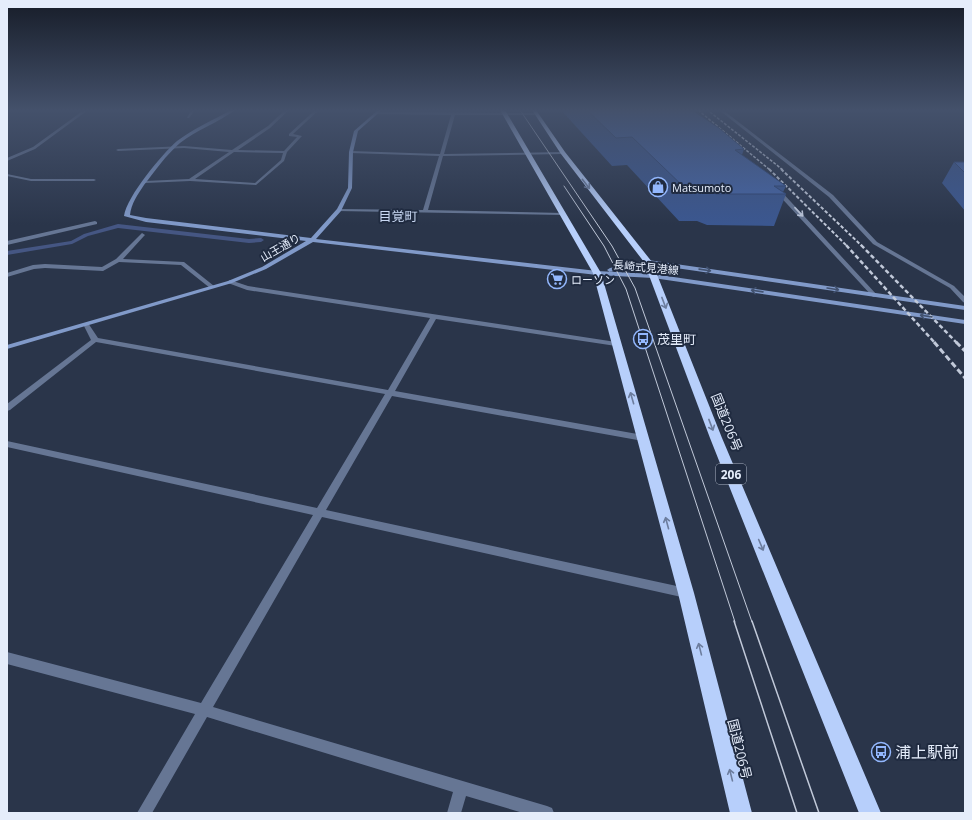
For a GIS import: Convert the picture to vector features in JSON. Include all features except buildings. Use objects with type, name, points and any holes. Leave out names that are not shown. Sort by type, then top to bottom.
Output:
[{"type":"highway","name":"国道206号","points":[[524,148],[597,273],[686,593],[741,813]]},
{"type":"highway","name":"国道206号","points":[[560,148],[648,262],[716,438],[790,614],[870,813]]},
{"type":"street","points":[[7,160],[33,148]]},
{"type":"street","points":[[118,150],[165,148]]},
{"type":"street","points":[[172,148],[145,182],[128,207],[127,216],[146,220],[312,240],[339,210],[350,188],[352,148]]},
{"type":"street","points":[[177,148],[285,152]]},
{"type":"street","points":[[190,180],[236,148]]},
{"type":"street","points":[[145,182],[190,180],[256,184],[283,160],[285,152],[288,148]]},
{"type":"street","points":[[425,212],[443,148]]},
{"type":"street","points":[[770,148],[831,196],[875,243],[952,287],[965,301]]},
{"type":"street","points":[[351,152],[441,155],[563,153]]},
{"type":"street","points":[[7,175],[31,180],[94,180]]},
{"type":"street","points":[[772,185],[876,296]]},
{"type":"street","points":[[339,210],[563,214]]},
{"type":"street","points":[[7,243],[95,223]]},
{"type":"street","points":[[7,275],[33,267],[44,266],[103,268],[118,260],[142,235]]},
{"type":"street","name":"山王通り","points":[[7,347],[230,282],[264,268],[312,240],[597,273]]},
{"type":"street","points":[[118,260],[182,264],[212,287]]},
{"type":"street","name":"長崎式見港線","points":[[597,273],[648,262],[965,308]]},
{"type":"street","name":"長崎式見港線","points":[[597,273],[654,276],[965,322]]},
{"type":"street","points":[[230,282],[247,288],[616,344]]},
{"type":"street","points":[[144,813],[434,317]]},
{"type":"street","points":[[86,324],[95,340]]},
{"type":"street","points":[[7,408],[95,340],[643,438]]},
{"type":"street","points":[[7,444],[686,593]]},
{"type":"street","points":[[7,658],[204,710],[547,813]]},
{"type":"street","points":[[454,813],[460,788]]},
{"type":"waterway","points":[[7,253],[72,242],[86,235],[118,226],[249,241],[261,240]]},
{"type":"tram line","points":[[546,148],[612,246],[635,288],[752,622]]},
{"type":"tram line","points":[[564,186],[604,246],[626,289],[735,622]]},
{"type":"tram line","points":[[734,621],[797,813]]},
{"type":"tram line","points":[[752,621],[819,813]]},
{"type":"railway","points":[[744,148],[770,170]]},
{"type":"railway","points":[[756,148],[783,170]]},
{"type":"railway","points":[[769,169],[846,245]]},
{"type":"railway","points":[[781,169],[862,246]]},
{"type":"railway","points":[[846,245],[935,343]]},
{"type":"railway","points":[[862,246],[957,343]]},
{"type":"railway","points":[[934,342],[965,378]]},
{"type":"railway","points":[[957,343],[965,351]]},
{"type":"place","name":"Matsumoto","points":[[658,187]]},
{"type":"place","name":"ローソン","points":[[557,279]]},
{"type":"place","name":"茂里町","points":[[643,339]]},
{"type":"place","name":"浦上駅前","points":[[881,752]]},
{"type":"district","name":"目覚町","points":[[398,216]]}]
